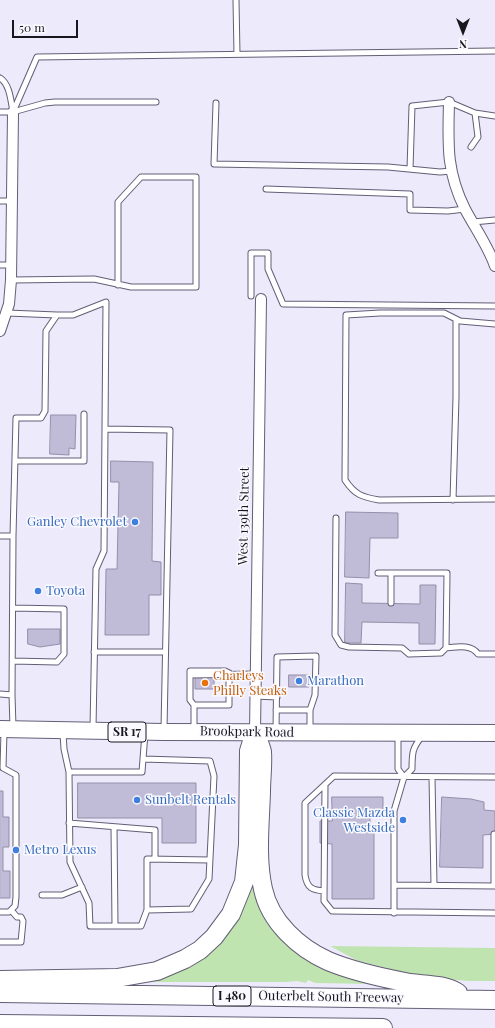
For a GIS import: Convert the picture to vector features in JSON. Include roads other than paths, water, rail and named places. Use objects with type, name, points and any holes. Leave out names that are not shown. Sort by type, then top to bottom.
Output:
[{"type":"highway","points":[[0,980],[117,978],[157,971],[185,959],[200,950],[214,937],[231,914],[244,882],[248,845],[248,751],[255,732]]},
{"type":"highway","points":[[255,732],[262,751],[261,878],[266,900],[278,921],[304,948],[328,961],[366,973],[454,991],[460,994],[464,999]]},
{"type":"highway","name":"Outerbelt South Freeway","points":[[0,993],[495,1000]]},
{"type":"highway","points":[[0,1024],[383,1028]]},
{"type":"main road","name":"Brookpark Road","points":[[6,730],[495,733]]},
{"type":"street","points":[[449,102],[448,142],[450,171],[465,209],[485,244],[495,266]]},
{"type":"street","points":[[0,331],[7,312],[10,296],[12,265],[13,112]]},
{"type":"street","name":"West 139th Street","points":[[255,732],[256,298]]},
{"type":"lane","points":[[236,0],[237,54]]},
{"type":"lane","points":[[13,112],[37,57],[495,51]]},
{"type":"lane","points":[[0,78],[3,79],[7,86],[13,112]]},
{"type":"lane","points":[[0,112],[13,112],[45,103],[55,102],[156,102]]},
{"type":"lane","points":[[410,169],[412,106],[449,102],[476,113],[495,116]]},
{"type":"lane","points":[[216,103],[214,164],[388,167],[440,172],[450,171]]},
{"type":"lane","points":[[471,147],[478,137],[476,113]]},
{"type":"lane","points":[[11,280],[94,279],[131,287],[196,287],[196,176],[141,176],[118,202],[118,284]]},
{"type":"lane","points":[[266,189],[410,194],[410,210],[448,211],[465,209]]},
{"type":"lane","points":[[0,201],[12,201]]},
{"type":"lane","points":[[473,222],[495,220]]},
{"type":"lane","points":[[256,298],[251,253],[268,253],[268,268],[282,304],[495,306]]},
{"type":"lane","points":[[0,264],[12,265]]},
{"type":"lane","points":[[7,312],[73,316],[106,302],[104,551],[96,569],[93,731]]},
{"type":"lane","points":[[495,324],[460,322],[444,313],[380,313],[346,315],[345,480],[352,490],[363,497],[379,500],[495,499]]},
{"type":"lane","points":[[0,912],[9,912],[15,906],[16,897],[16,774],[2,768],[12,695],[13,536],[16,418],[41,418],[45,411],[46,331],[57,315]]},
{"type":"lane","points":[[453,500],[456,397],[456,320]]},
{"type":"lane","points":[[15,461],[84,461],[84,414]]},
{"type":"lane","points":[[105,429],[170,430],[164,732]]},
{"type":"lane","points":[[336,518],[335,635],[341,645],[349,647],[402,648],[409,654],[441,653],[446,648],[470,647],[478,654],[495,654]]},
{"type":"lane","points":[[0,536],[13,536]]},
{"type":"lane","points":[[378,573],[447,573],[446,648]]},
{"type":"lane","points":[[391,573],[391,604]]},
{"type":"lane","points":[[12,661],[57,662],[64,654],[64,609],[13,608]]},
{"type":"lane","points":[[94,652],[166,652]]},
{"type":"lane","points":[[276,732],[277,657],[316,656],[315,695],[310,710],[310,732]]},
{"type":"lane","points":[[194,731],[194,705],[190,700],[190,671],[225,671],[229,673],[255,674]]},
{"type":"lane","points":[[194,705],[229,705],[229,673]]},
{"type":"lane","points":[[0,694],[12,695]]},
{"type":"lane","points":[[255,696],[277,697]]},
{"type":"lane","points":[[276,710],[310,710]]},
{"type":"lane","points":[[63,731],[64,749],[69,772],[70,862],[89,903],[90,926],[141,926],[148,910],[147,859],[210,860]]},
{"type":"lane","points":[[69,772],[142,772],[145,732]]},
{"type":"lane","points":[[398,733],[398,769],[404,777]]},
{"type":"lane","points":[[394,913],[394,811],[404,777],[412,769],[412,751],[425,733]]},
{"type":"lane","points":[[143,759],[210,761],[214,776],[209,879],[191,909],[148,910]]},
{"type":"lane","points":[[324,892],[311,888],[306,883],[305,803],[334,776],[495,777]]},
{"type":"lane","points":[[432,777],[434,885]]},
{"type":"lane","points":[[325,785],[324,901],[332,911],[394,913],[495,913]]},
{"type":"lane","points":[[69,823],[155,830],[155,859]]},
{"type":"lane","points":[[114,827],[115,926]]},
{"type":"lane","points":[[394,885],[494,886],[494,834]]},
{"type":"lane","points":[[42,895],[62,895],[82,887]]},
{"type":"lane","points":[[0,942],[22,942],[23,920],[21,917],[17,917],[11,910]]},
{"type":"place","name":"Ganley Chevrolet","points":[[135,522]]},
{"type":"place","name":"Toyota","points":[[38,591]]},
{"type":"place","name":"Marathon","points":[[299,681]]},
{"type":"place","name":"Charleys Philly Steaks","points":[[205,683]]},
{"type":"place","name":"Sunbelt Rentals","points":[[137,800]]},
{"type":"place","name":"Classic Mazda Westside","points":[[403,820]]},
{"type":"place","name":"Metro Lexus","points":[[16,850]]}]
